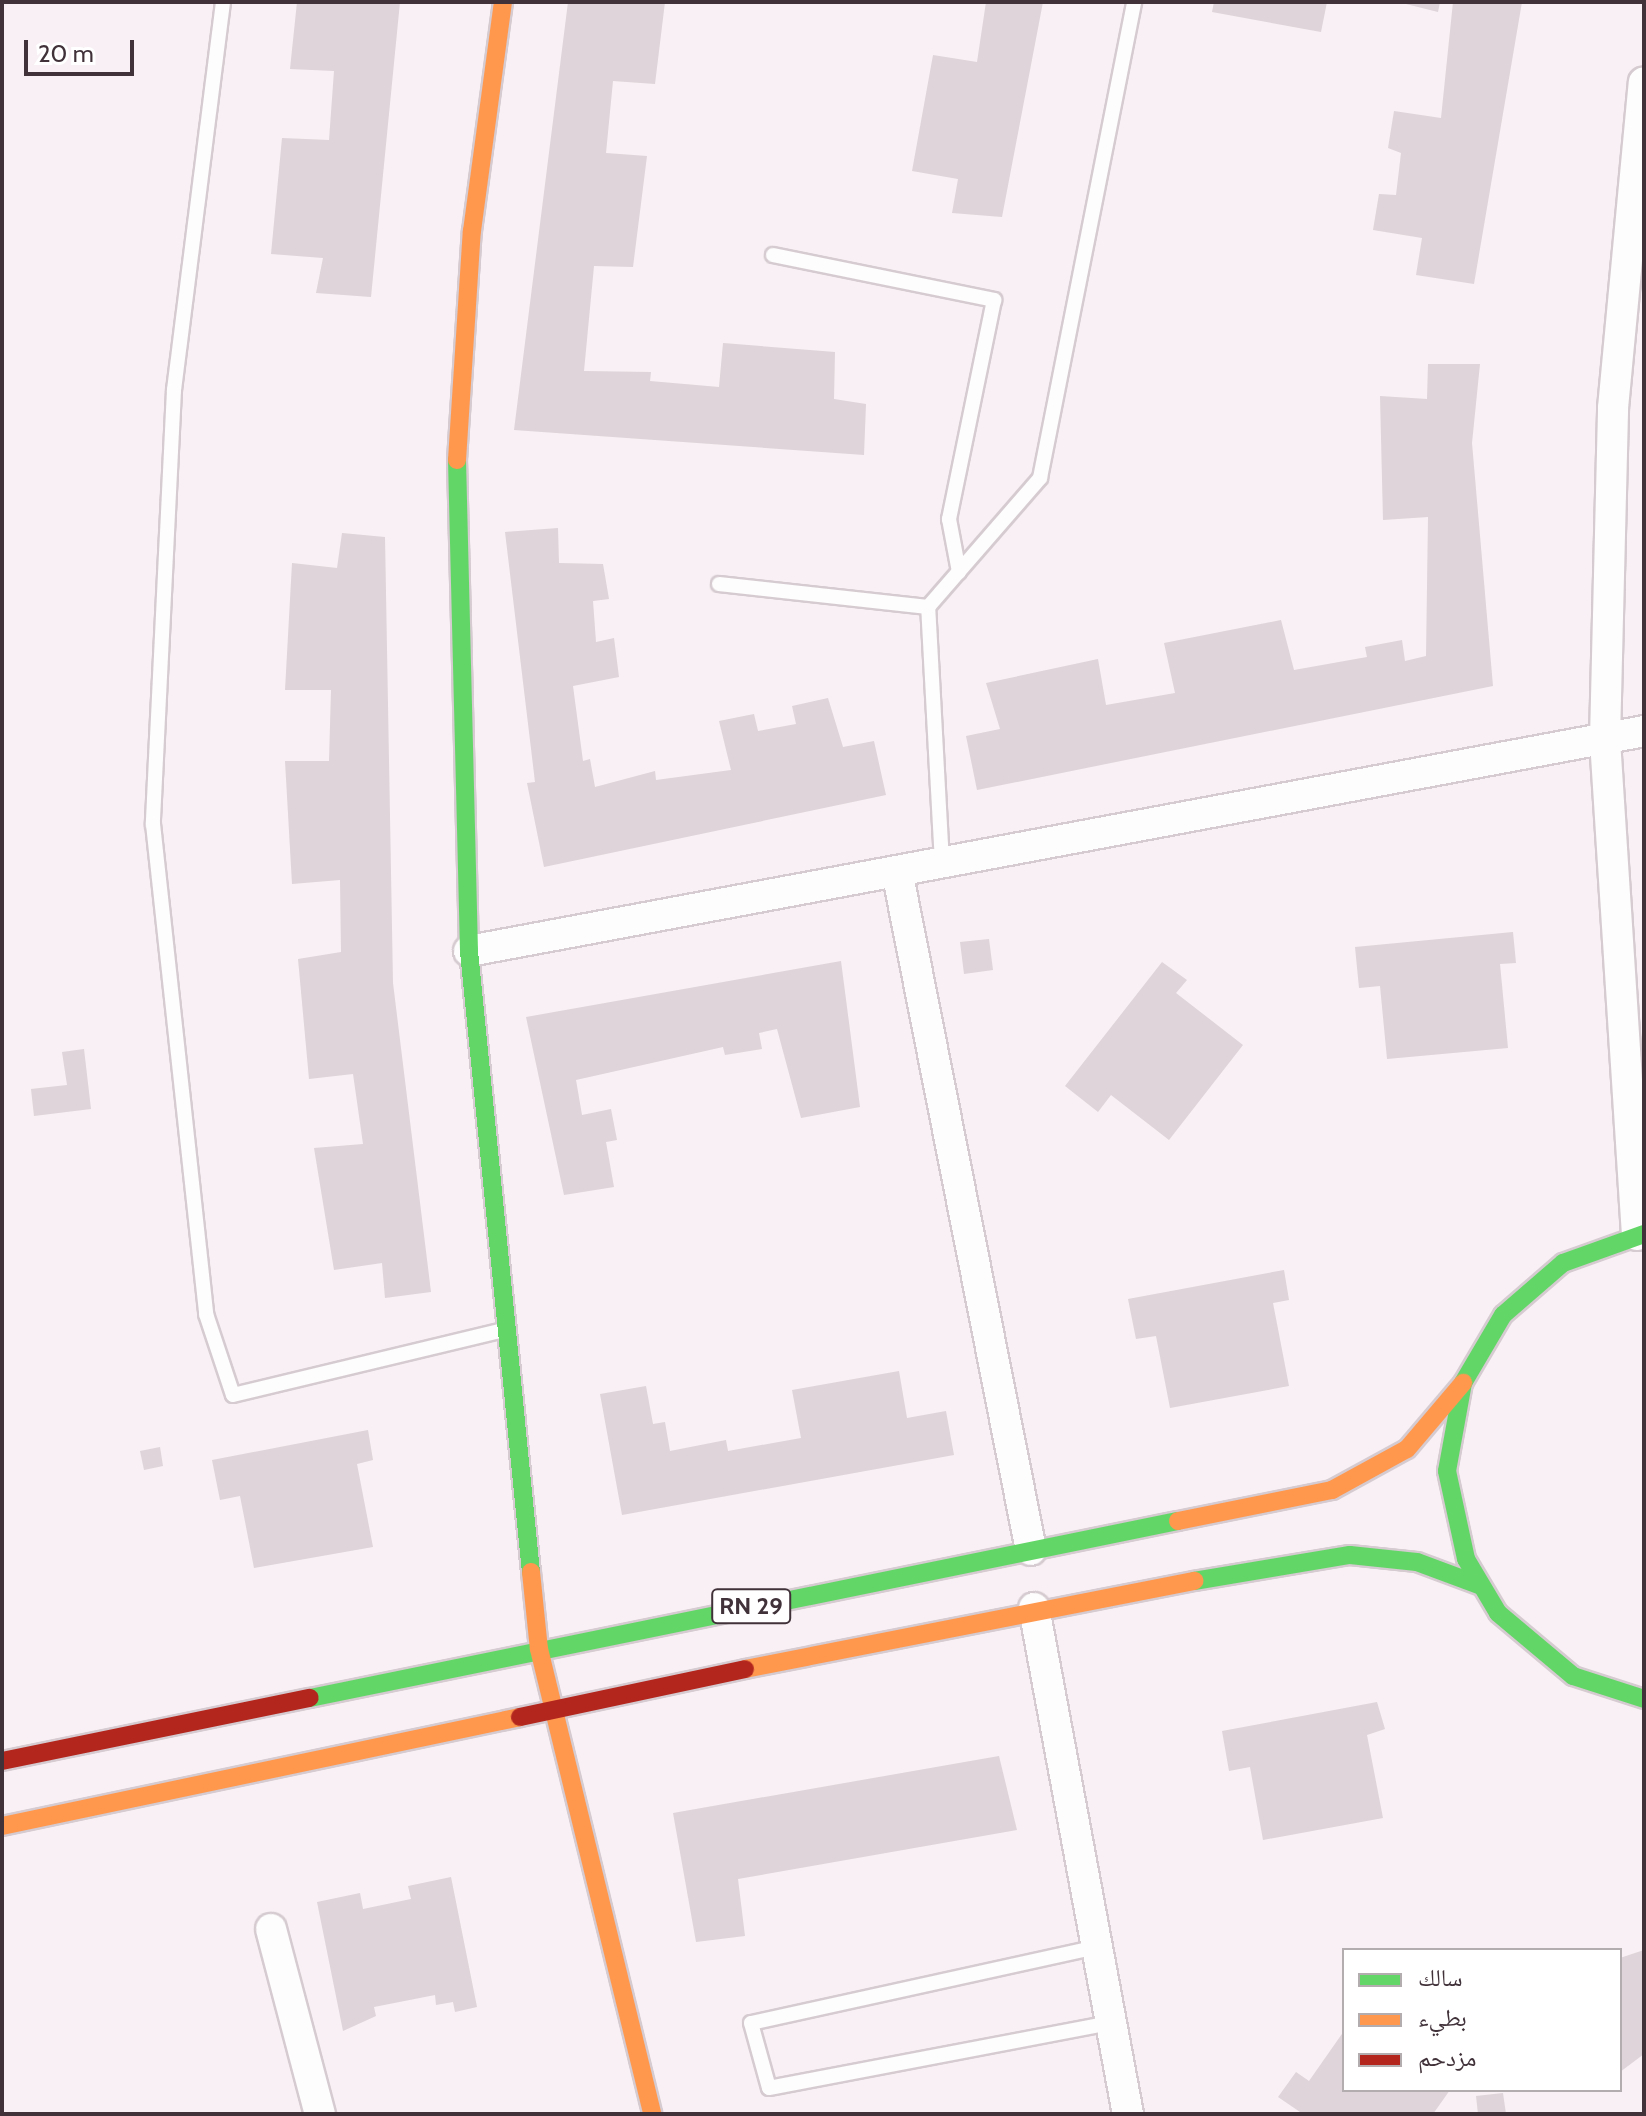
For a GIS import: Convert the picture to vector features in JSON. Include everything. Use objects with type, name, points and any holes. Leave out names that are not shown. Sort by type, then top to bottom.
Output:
[{"type":"main road","points":[[503,2],[472,231],[456,438],[469,951],[504,1330],[539,1649],[549,1713],[652,2114]]},
{"type":"main road","points":[[1641,1234],[1599,1246],[1531,1286],[1480,1347],[1463,1383],[1449,1441],[1450,1501],[1479,1585],[1545,1658],[1584,1680],[1644,1699]]},
{"type":"main road","name":"RN 29","points":[[2,1761],[1031,1550],[1359,1479],[1407,1449],[1463,1383]]},
{"type":"main road","name":"RN 29","points":[[2,1826],[549,1713],[1034,1608],[1350,1555],[1417,1562],[1479,1585]]},
{"type":"street","points":[[1641,1234],[1605,739],[1613,408],[1644,82]]},
{"type":"street","points":[[469,951],[1644,731]]},
{"type":"street","points":[[897,871],[1031,1550]]},
{"type":"street","points":[[1034,1608],[1128,2114]]},
{"type":"street","points":[[271,1929],[320,2114]]},
{"type":"lane","points":[[223,2],[174,390],[153,824],[206,1314],[233,1395],[504,1330]]},
{"type":"lane","points":[[942,863],[928,607],[1040,478],[1134,2]]},
{"type":"lane","points":[[773,255],[994,300],[949,519],[959,572]]},
{"type":"lane","points":[[719,584],[928,607]]},
{"type":"lane","points":[[1097,1947],[751,2023],[769,2088],[1111,2023]]},
{"type":"building","points":[[297,2],[400,2],[371,297],[316,293],[323,258],[271,254],[282,138],[329,140],[334,71],[290,69]]},
{"type":"building","points":[[568,2],[665,2],[655,84],[613,81],[606,153],[647,156],[633,267],[594,266],[584,371],[651,372],[650,381],[719,387],[723,343],[835,352],[834,399],[866,404],[864,455],[514,430]]},
{"type":"building","points":[[986,2],[1043,2],[1002,217],[952,213],[958,179],[912,171],[933,55],[977,62]]},
{"type":"building","points":[[1214,2],[1327,2],[1321,32],[1212,12]]},
{"type":"building","points":[[1398,2],[1440,2],[1438,12]]},
{"type":"building","points":[[1453,2],[1522,2],[1474,284],[1416,275],[1422,238],[1373,230],[1379,194],[1396,195],[1401,153],[1388,148],[1394,111],[1441,118]]},
{"type":"building","points":[[1428,364],[1480,364],[1472,443],[1493,686],[977,790],[966,736],[1000,729],[986,683],[1098,659],[1106,705],[1175,693],[1164,643],[1281,620],[1294,670],[1367,657],[1365,647],[1402,640],[1405,661],[1426,656],[1428,517],[1383,520],[1380,396],[1427,399]]},
{"type":"building","points":[[558,528],[559,563],[603,564],[609,599],[593,601],[596,642],[614,638],[619,677],[573,686],[583,761],[590,759],[595,787],[655,771],[656,780],[731,770],[719,721],[754,714],[758,731],[796,724],[792,706],[828,698],[843,747],[874,741],[886,795],[544,867],[527,783],[535,782],[505,532]]},
{"type":"building","points":[[342,533],[385,537],[393,983],[431,1292],[385,1298],[382,1263],[334,1270],[314,1148],[363,1144],[353,1074],[309,1079],[298,959],[341,952],[340,880],[292,884],[285,761],[329,761],[331,690],[285,690],[292,563],[337,568]]},
{"type":"building","points":[[1513,932],[1516,963],[1500,964],[1508,1048],[1387,1059],[1380,986],[1359,988],[1355,947]]},
{"type":"building","points":[[989,939],[993,970],[964,974],[960,942]]},
{"type":"building","points":[[841,961],[860,1107],[801,1118],[777,1029],[759,1033],[762,1049],[725,1055],[723,1047],[576,1080],[582,1115],[611,1109],[617,1140],[606,1142],[614,1187],[564,1195],[526,1017]]},
{"type":"building","points":[[1162,962],[1187,980],[1176,993],[1243,1045],[1169,1140],[1111,1095],[1098,1112],[1065,1086]]},
{"type":"building","points":[[84,1049],[91,1109],[34,1116],[31,1089],[67,1085],[62,1052]]},
{"type":"building","points":[[1284,1270],[1289,1300],[1273,1303],[1289,1386],[1170,1408],[1156,1336],[1136,1339],[1128,1299]]},
{"type":"building","points":[[899,1371],[907,1418],[946,1411],[954,1455],[622,1515],[600,1394],[646,1386],[653,1424],[665,1422],[670,1451],[726,1440],[728,1451],[801,1438],[792,1390]]},
{"type":"building","points":[[368,1430],[373,1460],[357,1464],[373,1547],[254,1568],[240,1496],[220,1500],[212,1460]]},
{"type":"building","points":[[160,1447],[163,1466],[144,1470],[140,1451]]},
{"type":"building","points":[[1377,1702],[1385,1729],[1367,1735],[1383,1818],[1263,1840],[1250,1767],[1229,1771],[1222,1731]]},
{"type":"building","points":[[999,1756],[1017,1830],[738,1879],[745,1936],[696,1942],[673,1813]]},
{"type":"building","points":[[451,1877],[477,2007],[455,2012],[453,2002],[436,2005],[435,1995],[374,2007],[376,2016],[343,2031],[317,1902],[360,1893],[363,1909],[411,1899],[408,1886]]},
{"type":"building","points":[[1644,1950],[1644,2054],[1622,2070],[1622,1957]]},
{"type":"building","points":[[1342,2034],[1342,2092],[1449,2092],[1433,2114],[1303,2114],[1278,2097],[1296,2072],[1309,2081]]},
{"type":"building","points":[[1503,2093],[1506,2114],[1478,2114],[1476,2096]]},
{"type":"traffic: fast","points":[[457,460],[469,951],[531,1572]]},
{"type":"traffic: fast","points":[[1644,1234],[1563,1263],[1503,1315],[1463,1383],[1447,1471],[1466,1559],[1498,1613],[1573,1676],[1644,1699]]},
{"type":"traffic: fast","points":[[310,1698],[1178,1521]]},
{"type":"traffic: fast","points":[[1194,1581],[1350,1555],[1417,1562],[1479,1585]]},
{"type":"traffic: slow","points":[[457,460],[472,231],[503,2]]},
{"type":"traffic: slow","points":[[1178,1521],[1332,1490],[1407,1449],[1463,1383]]},
{"type":"traffic: slow","points":[[531,1572],[539,1649],[652,2114]]},
{"type":"traffic: slow","points":[[745,1669],[1194,1581]]},
{"type":"traffic: slow","points":[[2,1826],[520,1717]]},
{"type":"traffic: jam","points":[[520,1717],[745,1669]]},
{"type":"traffic: jam","points":[[2,1761],[310,1698]]}]
